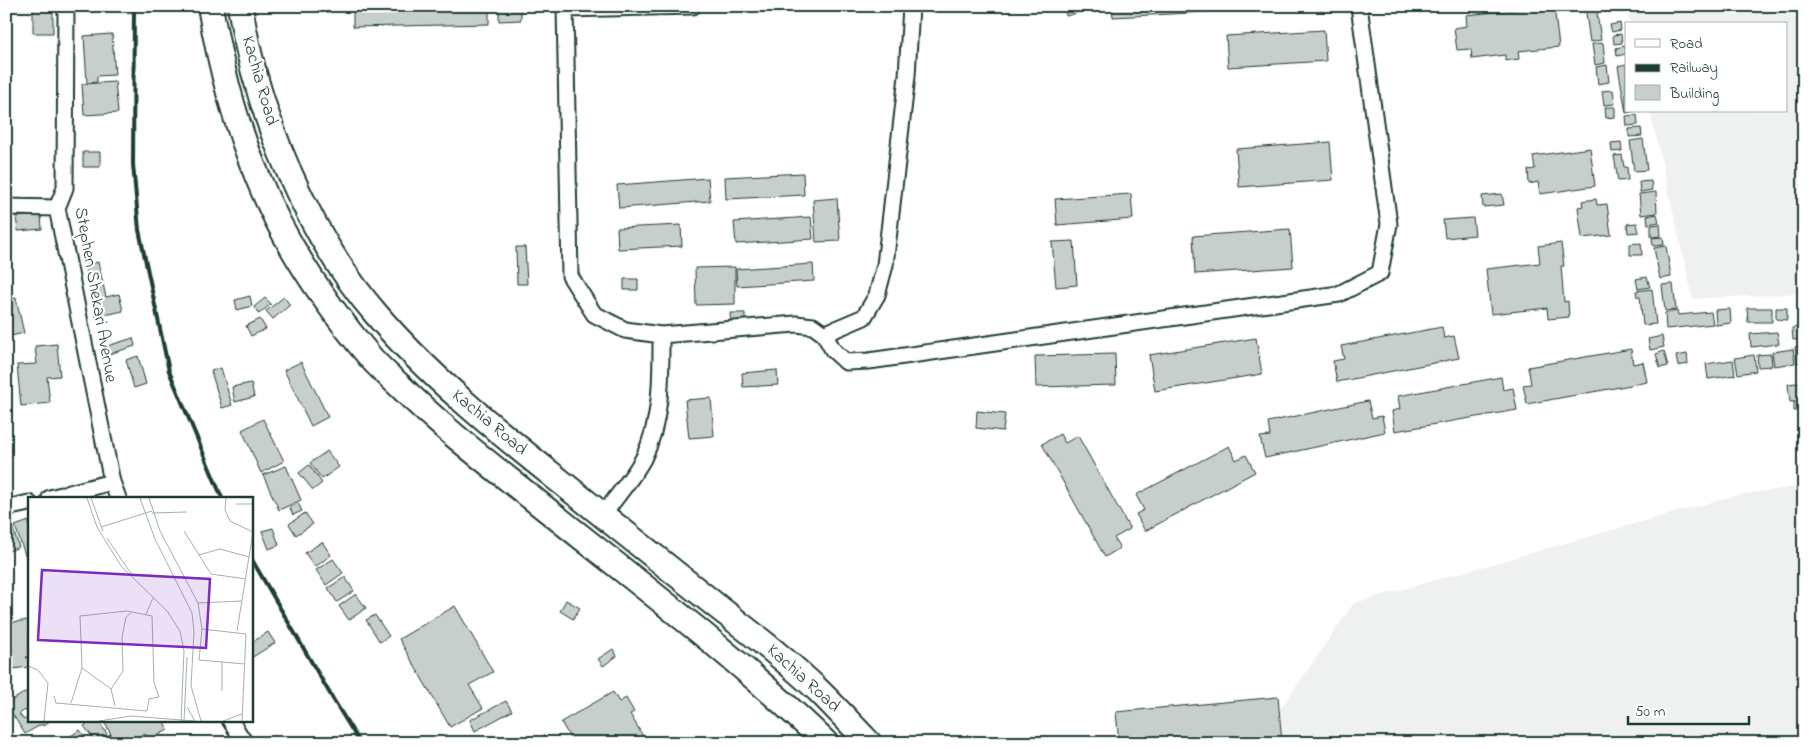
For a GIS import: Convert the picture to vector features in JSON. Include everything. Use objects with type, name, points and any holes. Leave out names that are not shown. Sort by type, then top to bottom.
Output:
[{"type":"main road","name":"Kachia Road","points":[[210,6],[222,68],[234,110],[258,179],[284,232],[314,282],[345,326],[373,360],[459,440],[748,671],[826,743]]},
{"type":"main road","name":"Kachia Road","points":[[240,6],[251,63],[265,110],[285,163],[311,218],[343,269],[374,312],[438,379],[483,420],[767,646],[820,692],[869,743]]},
{"type":"street","name":"Stephen Shekari Avenue","points":[[66,6],[65,188],[57,208],[112,482],[118,497]]},
{"type":"street","points":[[692,6],[565,8],[570,276],[594,314],[625,330],[660,335],[796,324],[813,326],[824,334],[833,350],[846,362],[869,361],[1339,294],[1380,273],[1389,224],[1359,6]]},
{"type":"street","points":[[824,334],[864,317],[877,295],[887,245],[907,76],[911,6]]},
{"type":"street","points":[[6,207],[57,208]]},
{"type":"street","points":[[603,516],[642,460],[652,439],[661,383],[660,335]]},
{"type":"street","points":[[54,497],[112,482]]},
{"type":"street","points":[[6,508],[28,503]]},
{"type":"street","points":[[231,722],[245,743]]},
{"type":"shaded area","points":[[1626,6],[1804,6],[1804,293],[1693,299],[1650,112],[1788,112],[1788,22],[1630,22]]},
{"type":"shaded area","points":[[1804,486],[1804,743],[1257,743],[1354,603],[1737,495]]},
{"type":"building","points":[[18,6],[53,6],[53,33],[33,33],[33,8],[18,8]]},
{"type":"building","points":[[353,6],[489,6],[489,24],[353,27]]},
{"type":"building","points":[[499,6],[521,6],[521,20],[499,21]]},
{"type":"building","points":[[1064,6],[1080,6],[1081,12],[1066,16]]},
{"type":"building","points":[[1112,6],[1209,6],[1209,12],[1113,17]]},
{"type":"building","points":[[1554,6],[1559,47],[1518,51],[1519,59],[1505,61],[1505,55],[1472,59],[1471,49],[1457,50],[1454,28],[1467,26],[1466,15]]},
{"type":"building","points":[[1585,6],[1596,6],[1601,40],[1590,42]]},
{"type":"building","points":[[1620,23],[1621,30],[1612,32],[1610,25]]},
{"type":"building","points":[[1324,30],[1326,61],[1228,67],[1226,36]]},
{"type":"building","points":[[112,34],[115,75],[97,76],[97,82],[87,83],[84,36]]},
{"type":"building","points":[[1621,34],[1622,43],[1614,44],[1613,35]]},
{"type":"building","points":[[1603,43],[1605,63],[1595,65],[1592,44]]},
{"type":"building","points":[[1625,46],[1625,54],[1617,56],[1616,48]]},
{"type":"building","points":[[1625,64],[1625,107],[1618,66]]},
{"type":"building","points":[[1607,65],[1609,82],[1598,84],[1596,67]]},
{"type":"building","points":[[115,82],[118,113],[84,115],[82,84]]},
{"type":"building","points":[[1613,90],[1615,104],[1604,105],[1602,91]]},
{"type":"building","points":[[1605,107],[1615,107],[1615,117],[1606,118]]},
{"type":"building","points":[[1637,115],[1638,125],[1627,126],[1626,116]]},
{"type":"building","points":[[1641,128],[1642,136],[1629,137],[1629,129]]},
{"type":"building","points":[[1643,139],[1647,170],[1634,171],[1630,141]]},
{"type":"building","points":[[1330,142],[1333,180],[1239,187],[1236,149]]},
{"type":"building","points":[[1621,142],[1622,151],[1612,152],[1611,143]]},
{"type":"building","points":[[1590,148],[1595,186],[1540,194],[1538,182],[1529,184],[1528,170],[1535,169],[1533,156]]},
{"type":"building","points":[[83,152],[100,152],[100,167],[83,167]]},
{"type":"building","points":[[1622,155],[1624,167],[1627,167],[1628,180],[1618,181],[1614,156]]},
{"type":"building","points":[[803,173],[804,195],[726,199],[725,177]]},
{"type":"building","points":[[708,178],[710,201],[619,208],[617,185]]},
{"type":"building","points":[[1651,181],[1652,190],[1640,192],[1639,182]]},
{"type":"building","points":[[1656,192],[1657,213],[1641,215],[1639,194]]},
{"type":"building","points":[[1131,194],[1133,219],[1057,225],[1055,199]]},
{"type":"building","points":[[1502,194],[1504,205],[1483,207],[1482,196]]},
{"type":"building","points":[[837,198],[840,241],[816,242],[813,200]]},
{"type":"building","points":[[1596,199],[1597,205],[1607,204],[1611,235],[1582,238],[1578,207],[1583,206],[1582,201]]},
{"type":"building","points":[[1657,214],[1659,222],[1648,224],[1647,216]]},
{"type":"building","points":[[41,215],[42,229],[18,231],[16,217]]},
{"type":"building","points":[[811,217],[813,239],[736,244],[734,222]]},
{"type":"building","points":[[1473,218],[1475,235],[1445,238],[1443,220]]},
{"type":"building","points":[[1637,223],[1639,232],[1628,233],[1627,224]]},
{"type":"building","points":[[1660,224],[1661,236],[1651,237],[1651,225]]},
{"type":"building","points":[[681,225],[682,246],[618,249],[617,228]]},
{"type":"building","points":[[1290,229],[1293,267],[1195,274],[1193,236]]},
{"type":"building","points":[[1663,237],[1664,245],[1653,246],[1652,238]]},
{"type":"building","points":[[1074,241],[1077,285],[1056,287],[1052,242]]},
{"type":"building","points":[[1561,243],[1564,266],[1561,266],[1564,302],[1568,301],[1569,317],[1548,319],[1547,308],[1491,314],[1486,269],[1540,263],[1538,246]]},
{"type":"building","points":[[1641,243],[1642,255],[1630,255],[1630,244]]},
{"type":"building","points":[[1666,246],[1671,277],[1660,279],[1654,248]]},
{"type":"building","points":[[516,247],[525,247],[527,284],[517,284]]},
{"type":"building","points":[[98,262],[106,297],[119,294],[123,311],[96,317],[85,265]]},
{"type":"building","points":[[813,264],[814,281],[737,286],[736,269]]},
{"type":"building","points":[[735,267],[735,304],[696,305],[695,268]]},
{"type":"building","points":[[1647,277],[1650,287],[1638,289],[1636,279]]},
{"type":"building","points":[[624,279],[638,279],[638,290],[624,290]]},
{"type":"building","points":[[1673,284],[1676,310],[1665,311],[1662,285]]},
{"type":"building","points":[[1652,289],[1656,324],[1643,325],[1640,297],[1637,297],[1636,291]]},
{"type":"building","points":[[250,296],[252,306],[237,310],[235,300]]},
{"type":"building","points":[[284,297],[290,305],[273,319],[266,311]]},
{"type":"building","points":[[16,298],[24,333],[6,337],[6,300]]},
{"type":"building","points":[[265,298],[271,304],[259,314],[254,307]]},
{"type":"building","points":[[1747,308],[1772,308],[1772,322],[1748,322]]},
{"type":"building","points":[[1776,308],[1787,308],[1787,320],[1776,319]]},
{"type":"building","points":[[1730,309],[1731,323],[1716,325],[1715,310]]},
{"type":"building","points":[[1677,311],[1678,315],[1711,312],[1713,324],[1666,329],[1665,313]]},
{"type":"building","points":[[730,313],[745,313],[745,327],[731,327]]},
{"type":"building","points":[[260,319],[266,329],[251,336],[246,326]]},
{"type":"building","points":[[1804,326],[1804,339],[1793,340],[1792,328]]},
{"type":"building","points":[[1442,327],[1444,338],[1454,336],[1459,358],[1337,382],[1333,361],[1344,359],[1341,346]]},
{"type":"building","points":[[1777,332],[1779,344],[1751,347],[1750,334]]},
{"type":"building","points":[[1662,336],[1664,347],[1650,350],[1648,339]]},
{"type":"building","points":[[133,338],[135,346],[106,355],[104,347]]},
{"type":"building","points":[[1256,338],[1262,374],[1155,391],[1149,355]]},
{"type":"building","points":[[57,344],[60,376],[47,377],[50,403],[21,406],[17,365],[37,364],[35,346]]},
{"type":"building","points":[[1804,345],[1804,362],[1797,363],[1795,347]]},
{"type":"building","points":[[1631,349],[1633,364],[1643,362],[1647,382],[1527,404],[1523,385],[1531,384],[1528,367]]},
{"type":"building","points":[[1793,349],[1795,363],[1774,366],[1772,352]]},
{"type":"building","points":[[1664,351],[1668,366],[1660,368],[1656,354]]},
{"type":"building","points":[[1115,354],[1116,385],[1036,387],[1035,356]]},
{"type":"building","points":[[1687,354],[1688,364],[1678,366],[1676,356]]},
{"type":"building","points":[[1771,354],[1772,366],[1758,367],[1757,355]]},
{"type":"building","points":[[1754,355],[1756,371],[1738,374],[1735,358]]},
{"type":"building","points":[[138,356],[146,384],[134,388],[126,360]]},
{"type":"building","points":[[1733,360],[1735,375],[1708,379],[1706,364]]},
{"type":"building","points":[[301,362],[328,417],[311,426],[284,370]]},
{"type":"building","points":[[221,368],[232,405],[222,408],[211,371]]},
{"type":"building","points":[[777,370],[778,385],[743,387],[742,373]]},
{"type":"building","points":[[1501,377],[1503,390],[1513,388],[1517,410],[1395,431],[1392,411],[1400,409],[1398,396]]},
{"type":"building","points":[[1804,382],[1804,401],[1790,402],[1788,384]]},
{"type":"building","points":[[251,383],[254,397],[235,402],[232,387]]},
{"type":"building","points":[[711,398],[714,436],[689,438],[685,400]]},
{"type":"building","points":[[1368,401],[1372,418],[1382,416],[1385,432],[1265,458],[1260,437],[1270,436],[1268,422]]},
{"type":"building","points":[[1804,401],[1804,411],[1794,411],[1794,402]]},
{"type":"building","points":[[977,411],[1005,414],[1003,431],[976,428]]},
{"type":"building","points":[[263,419],[284,461],[261,473],[242,430]]},
{"type":"building","points":[[1060,434],[1065,443],[1078,436],[1130,529],[1114,538],[1120,548],[1105,557],[1042,444]]},
{"type":"building","points":[[1229,446],[1236,460],[1246,455],[1255,472],[1145,531],[1136,514],[1144,510],[1136,495]]},
{"type":"building","points":[[327,451],[339,467],[322,479],[310,463]]},
{"type":"building","points":[[309,465],[322,483],[313,490],[299,473]]},
{"type":"building","points":[[286,466],[301,500],[279,510],[263,475]]},
{"type":"building","points":[[298,503],[302,511],[293,515],[290,508]]},
{"type":"building","points":[[305,513],[313,524],[296,535],[289,524]]},
{"type":"building","points":[[28,521],[28,554],[25,555],[15,526]]},
{"type":"building","points":[[11,523],[19,547],[6,552],[6,524]]},
{"type":"building","points":[[273,528],[279,545],[269,549],[262,531]]},
{"type":"building","points":[[322,542],[331,555],[315,567],[305,553]]},
{"type":"building","points":[[333,559],[343,573],[326,585],[316,570]]},
{"type":"building","points":[[345,577],[354,591],[337,602],[328,588]]},
{"type":"building","points":[[6,586],[12,614],[6,615]]},
{"type":"building","points":[[356,594],[366,608],[349,620],[339,606]]},
{"type":"building","points":[[566,600],[580,608],[573,619],[560,611]]},
{"type":"building","points":[[455,606],[493,672],[469,685],[483,708],[450,727],[399,639]]},
{"type":"building","points":[[375,615],[389,636],[380,642],[366,620]]},
{"type":"building","points":[[28,620],[28,656],[26,657],[28,667],[12,669],[6,623]]},
{"type":"building","points":[[268,632],[275,643],[252,657],[252,642]]},
{"type":"building","points":[[613,649],[617,656],[603,666],[598,659]]},
{"type":"building","points":[[28,691],[28,714],[25,710],[19,714],[24,720],[28,717],[28,722],[48,722],[25,734],[6,704]]},
{"type":"building","points":[[613,692],[619,702],[626,698],[634,712],[630,714],[647,743],[573,743],[561,722]]},
{"type":"building","points":[[1278,697],[1282,743],[1119,743],[1116,712]]},
{"type":"building","points":[[506,701],[512,711],[475,731],[470,720]]},
{"type":"building","points":[[89,722],[99,722],[107,734],[96,742],[84,726]]},
{"type":"building","points":[[104,722],[164,722],[168,730],[149,740],[145,733],[128,743],[116,743]]},
{"type":"building","points":[[80,730],[89,743],[69,743],[66,739]]},
{"type":"building","points":[[110,734],[115,743],[97,742]]},
{"type":"railway","points":[[134,6],[133,164],[139,230],[169,371],[222,497]]},
{"type":"railway","points":[[252,560],[360,743]]}]
